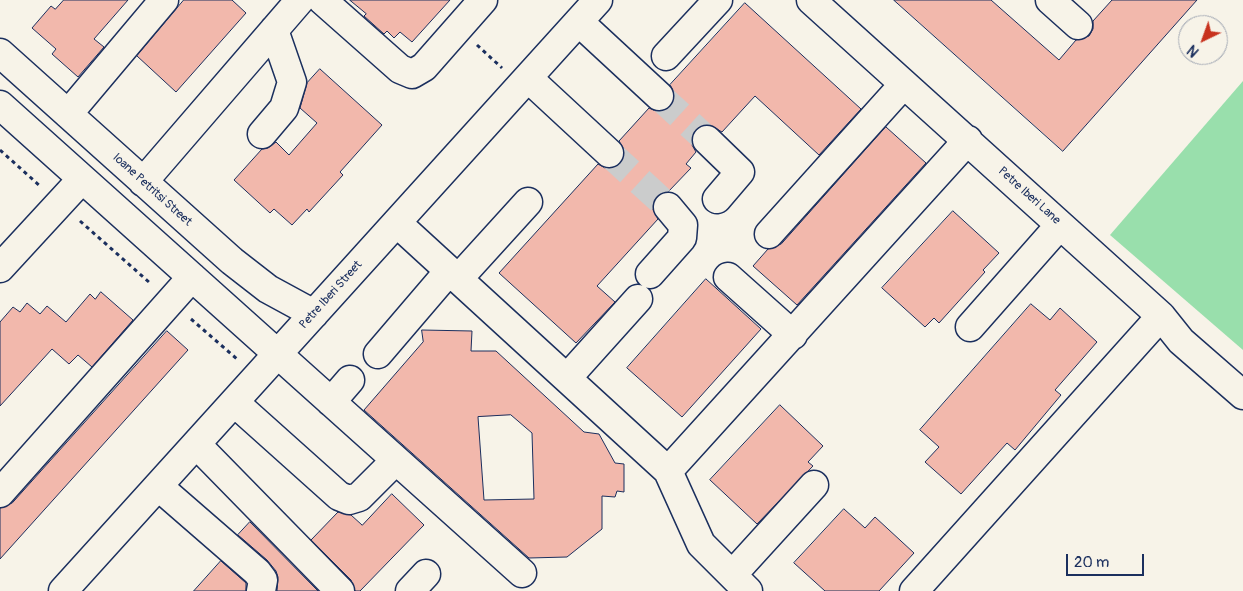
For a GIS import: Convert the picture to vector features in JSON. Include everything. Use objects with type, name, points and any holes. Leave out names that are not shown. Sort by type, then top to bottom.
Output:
[{"type":"street","points":[[68,114],[164,0]]},
{"type":"street","points":[[322,0],[400,69],[412,74],[424,67],[483,0]]},
{"type":"street","name":"Petre Iberi Street","points":[[63,591],[234,402],[268,346],[314,314],[397,223],[517,75],[578,22],[598,0]]},
{"type":"street","points":[[666,56],[718,0]]},
{"type":"street","name":"Petre Iberi Lane","points":[[811,0],[1161,316],[1182,341],[1243,395]]},
{"type":"street","points":[[1050,0],[1078,25]]},
{"type":"street","points":[[143,182],[274,30],[295,2]]},
{"type":"street","points":[[578,22],[660,96]]},
{"type":"street","points":[[262,134],[284,108],[292,82],[274,30]]},
{"type":"street","name":"Ioane Petritsi Street","points":[[0,52],[232,261],[268,289],[314,314]]},
{"type":"street","points":[[517,75],[609,152]]},
{"type":"street","points":[[822,154],[898,79]]},
{"type":"street","points":[[769,234],[898,79]]},
{"type":"street","points":[[0,105],[522,573]]},
{"type":"street","points":[[707,140],[740,172],[717,199]]},
{"type":"street","points":[[668,471],[968,140]]},
{"type":"street","points":[[0,268],[82,179]]},
{"type":"street","points":[[378,354],[528,202]]},
{"type":"street","points":[[650,274],[682,238],[683,225],[668,207]]},
{"type":"street","points":[[397,223],[668,471],[701,544],[740,583],[814,485]]},
{"type":"street","points":[[970,327],[1060,225]]},
{"type":"street","points":[[0,493],[192,277]]},
{"type":"street","points":[[728,277],[793,335]]},
{"type":"street","points":[[567,378],[638,299]]},
{"type":"street","points":[[914,591],[1161,316]]},
{"type":"street","points":[[332,402],[350,380]]},
{"type":"street","points":[[234,402],[339,496],[349,500],[359,497],[386,470]]},
{"type":"street","points":[[196,444],[340,591]]},
{"type":"street","points":[[158,486],[257,572],[263,580],[262,591]]},
{"type":"path","points":[[458,28],[517,75]]},
{"type":"path","points":[[0,150],[237,359],[268,346]]},
{"type":"green space","points":[[1243,81],[1243,350],[1110,235]]},
{"type":"building","points":[[64,0],[128,0],[94,39],[104,47],[78,77],[52,54],[56,49],[32,28],[51,6],[55,9]]},
{"type":"building","points":[[184,0],[232,0],[246,13],[176,92],[137,56]]},
{"type":"building","points":[[350,0],[450,0],[412,42],[400,32],[394,38],[387,31],[384,34]]},
{"type":"building","points":[[894,0],[991,0],[1059,60],[1076,40],[1089,36],[1093,29],[1093,21],[1112,0],[1197,0],[1184,15],[1178,15],[1178,21],[1063,151]]},
{"type":"building","points":[[745,3],[861,109],[819,155],[755,96],[722,132],[710,125],[702,125],[696,129],[692,137],[692,145],[696,152],[686,164],[691,168],[668,192],[658,195],[653,202],[653,209],[658,219],[597,286],[615,302],[576,343],[499,273],[598,164],[605,168],[613,168],[621,163],[624,149],[619,141],[649,108],[663,111],[670,107],[674,99],[674,92],[670,85]]},
{"type":"building","points":[[320,69],[382,125],[340,172],[343,175],[309,212],[307,209],[292,225],[274,209],[270,213],[234,180],[262,149],[268,148],[276,142],[289,155],[317,123],[300,108],[307,83]]},
{"type":"building","points":[[886,127],[926,163],[797,305],[753,266],[768,249],[781,244]]},
{"type":"building","points":[[953,211],[999,253],[983,270],[985,272],[939,323],[934,318],[925,327],[882,288]]},
{"type":"building","points":[[706,279],[761,329],[682,417],[627,368]]},
{"type":"building","points":[[101,292],[133,320],[92,367],[78,355],[69,364],[52,349],[0,406],[0,322],[13,307],[20,312],[27,303],[40,314],[47,306],[66,322],[90,294],[95,299]]},
{"type":"building","points":[[1031,304],[1050,320],[1060,308],[1097,342],[1055,390],[1061,395],[1015,450],[1007,443],[961,494],[925,462],[939,447],[920,430]]},
{"type":"building","points":[[422,330],[472,331],[471,351],[496,351],[584,432],[599,434],[615,463],[624,464],[624,492],[617,491],[615,497],[602,496],[602,529],[567,557],[529,558],[364,410],[423,342]],"holes":[[[511,415],[532,433],[534,499],[484,500],[478,417]]]},
{"type":"building","points":[[167,331],[188,350],[0,559],[0,508],[12,503]]},
{"type":"building","points":[[780,405],[823,446],[808,462],[813,466],[757,524],[710,480]]},
{"type":"building","points":[[392,494],[424,525],[360,591],[355,591],[351,580],[311,540],[338,512],[351,515],[362,525]]},
{"type":"building","points":[[844,509],[865,528],[875,517],[914,553],[879,591],[825,591],[794,563]]},
{"type":"building","points":[[250,522],[318,591],[277,591],[278,577],[276,571],[267,560],[238,535]]},
{"type":"building","points":[[221,561],[246,583],[246,591],[194,591]]},
{"type":"tunnel","points":[[659,96],[707,140]]},
{"type":"tunnel","points":[[609,153],[668,207]]}]
